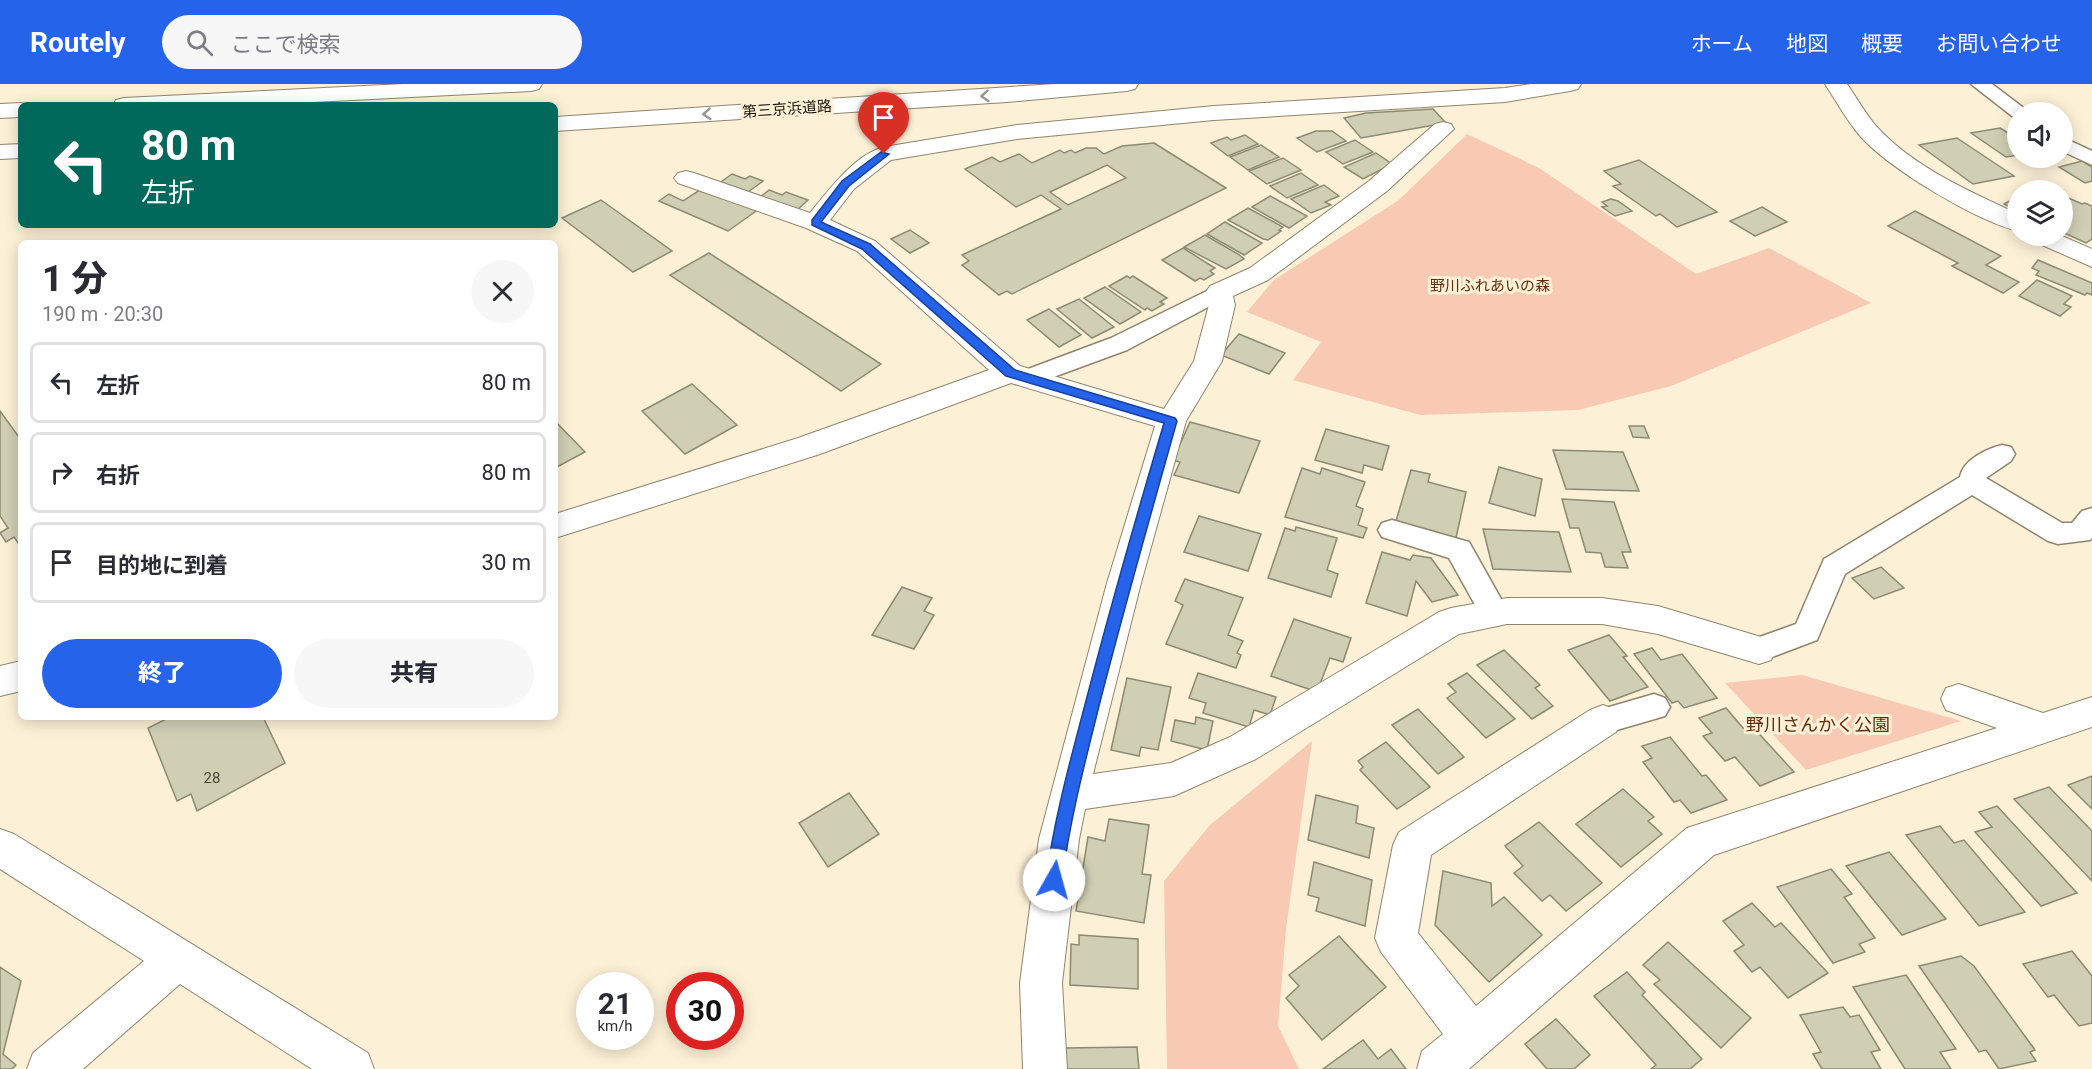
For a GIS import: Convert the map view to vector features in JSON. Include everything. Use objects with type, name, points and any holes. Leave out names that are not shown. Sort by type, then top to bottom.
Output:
[{"type":"main road","points":[[182,102],[531,84]]},
{"type":"main road","name":"第三京浜道路","points":[[558,124],[1007,95],[1127,84]]},
{"type":"main road","points":[[815,223],[846,184],[884,154],[1029,131],[1214,113],[1505,94],[1570,84]]},
{"type":"main road","points":[[1836,84],[1872,136],[1897,156],[1934,180],[2007,218]]},
{"type":"main road","points":[[0,111],[18,110]]},
{"type":"main road","points":[[1045,1069],[1041,983],[1059,839],[1069,794],[1124,583],[1171,421],[1208,361],[1222,305],[1219,292],[1259,274],[1378,186],[1443,129]]},
{"type":"main road","points":[[0,152],[18,151]]},
{"type":"main road","points":[[686,178],[815,223],[866,246],[1020,375],[1171,421]]},
{"type":"main road","points":[[2064,246],[2092,259]]},
{"type":"main road","points":[[558,525],[809,446],[1020,375]]},
{"type":"main road","points":[[1069,794],[1174,779],[1242,748],[1451,622],[1507,611],[1602,611],[1658,620],[1760,650]]},
{"type":"main road","points":[[0,681],[18,677]]},
{"type":"main road","points":[[1959,699],[2042,728]]},
{"type":"main road","points":[[1438,1067],[1701,842],[2092,712]]},
{"type":"main road","points":[[1473,1037],[1396,938],[1413,845],[1603,721]]},
{"type":"main road","points":[[0,847],[352,1069]]},
{"type":"main road","points":[[49,1069],[178,959]]},
{"type":"lane","points":[[1980,84],[2007,103]]},
{"type":"lane","points":[[2073,149],[2092,159]]},
{"type":"lane","points":[[1020,375],[1119,344],[1219,292]]},
{"type":"lane","points":[[1760,650],[1807,632],[1834,567],[1972,482],[1974,471],[2002,454]]},
{"type":"lane","points":[[1972,482],[2058,534],[2080,533],[2092,518]]},
{"type":"lane","points":[[1392,530],[1459,550],[1494,614]]},
{"type":"lane","points":[[1603,721],[1654,706]]},
{"type":"green space","name":"野川ふれあいの森","points":[[1467,134],[1539,168],[1696,274],[1769,248],[1871,303],[1671,386],[1578,410],[1420,415],[1293,380],[1321,342],[1247,312],[1274,280],[1399,200]]},
{"type":"green space","name":"野川さんかく公園","points":[[1802,675],[1961,721],[1806,770],[1725,683]]},
{"type":"green space","points":[[1312,741],[1286,929],[1278,1026],[1299,1069],[1167,1069],[1164,881],[1210,825]]},
{"type":"building","points":[[1433,109],[1446,123],[1361,138],[1344,118],[1366,113]]},
{"type":"building","points":[[2000,128],[2007,132],[2007,157],[2006,157],[1971,133]]},
{"type":"building","points":[[1316,131],[1332,131],[1346,141],[1317,152],[1297,138]]},
{"type":"building","points":[[1245,135],[1258,144],[1228,156],[1211,143],[1227,137],[1231,140]]},
{"type":"building","points":[[1957,138],[2014,176],[1973,184],[1919,145]]},
{"type":"building","points":[[1355,140],[1373,152],[1343,164],[1326,152]]},
{"type":"building","points":[[1154,143],[1226,188],[1012,294],[1007,291],[999,295],[962,265],[969,261],[962,255],[1061,209],[1041,195],[1016,207],[965,169],[992,157],[1000,162],[1019,154],[1032,163],[1060,150],[1064,153],[1071,150],[1075,153],[1086,148],[1096,148],[1104,154],[1122,146]],"holes":[[[1107,165],[1126,178],[1068,205],[1050,192]]]},
{"type":"building","points":[[1261,145],[1279,157],[1248,170],[1230,157]]},
{"type":"building","points":[[1376,153],[1392,164],[1363,179],[1344,167]]},
{"type":"building","points":[[1283,158],[1301,170],[1267,184],[1249,171]]},
{"type":"building","points":[[1639,160],[1717,212],[1677,227],[1660,214],[1656,216],[1613,186],[1621,184],[1604,171]]},
{"type":"building","points":[[2082,161],[2092,167],[2092,181],[2085,183],[2061,168],[2073,168],[2073,163]]},
{"type":"building","points":[[1301,173],[1318,185],[1287,198],[1270,186]]},
{"type":"building","points":[[732,174],[745,179],[750,176],[763,181],[744,195],[718,184]]},
{"type":"building","points":[[1324,185],[1339,196],[1325,202],[1331,205],[1311,213],[1291,199]]},
{"type":"building","points":[[706,186],[759,209],[728,231],[659,201],[669,194],[683,201]]},
{"type":"building","points":[[769,190],[782,195],[786,192],[808,200],[796,211],[759,198]]},
{"type":"building","points":[[1270,196],[1307,216],[1289,228],[1252,207]]},
{"type":"building","points":[[1611,199],[1632,211],[1615,216],[1602,207],[1607,206],[1602,202]]},
{"type":"building","points":[[601,200],[672,251],[633,272],[562,218]]},
{"type":"building","points":[[2073,200],[2092,206],[2092,239],[2086,243],[2073,237]]},
{"type":"building","points":[[1762,207],[1787,222],[1755,236],[1730,221]]},
{"type":"building","points":[[1248,208],[1283,227],[1279,230],[1281,231],[1268,240],[1263,239],[1228,220]]},
{"type":"building","points":[[1915,211],[2001,256],[1986,265],[2019,282],[2003,293],[1952,266],[1958,263],[1888,226]]},
{"type":"building","points":[[1225,222],[1262,243],[1244,255],[1207,234]]},
{"type":"building","points":[[910,230],[929,243],[910,253],[891,239]]},
{"type":"building","points":[[1205,235],[1244,259],[1226,269],[1184,247]]},
{"type":"building","points":[[1183,248],[1215,268],[1210,271],[1214,274],[1204,280],[1200,278],[1195,281],[1162,260]]},
{"type":"building","points":[[709,253],[881,364],[841,391],[670,275]]},
{"type":"building","points":[[2038,260],[2092,283],[2092,295],[2087,293],[2085,295],[2036,275],[2039,271],[2032,268]]},
{"type":"building","points":[[1127,276],[1130,278],[1133,276],[1167,298],[1160,302],[1164,304],[1152,311],[1147,308],[1145,310],[1109,286]]},
{"type":"building","points":[[2037,280],[2072,296],[2064,304],[2071,307],[2060,316],[2019,296]]},
{"type":"building","points":[[1105,287],[1141,312],[1120,324],[1084,298]]},
{"type":"building","points":[[1079,299],[1114,327],[1092,338],[1057,309]]},
{"type":"building","points":[[1049,309],[1081,335],[1059,347],[1027,320]]},
{"type":"building","points":[[1239,334],[1285,353],[1269,374],[1221,355]]},
{"type":"building","points":[[692,384],[737,425],[685,454],[642,411]]},
{"type":"building","points":[[0,411],[18,436],[18,543],[14,537],[6,542],[0,533],[8,528],[0,516]]},
{"type":"building","points":[[1190,422],[1260,441],[1239,493],[1174,475],[1180,462],[1173,460]]},
{"type":"building","points":[[558,424],[585,452],[558,466]]},
{"type":"building","points":[[1629,426],[1644,426],[1649,438],[1633,437]]},
{"type":"building","points":[[1326,429],[1389,446],[1382,470],[1364,465],[1362,473],[1315,460]]},
{"type":"building","points":[[1553,450],[1623,452],[1639,491],[1566,489]]},
{"type":"building","points":[[1499,467],[1542,479],[1535,516],[1489,503]]},
{"type":"building","points":[[1302,468],[1320,474],[1322,468],[1365,482],[1356,506],[1363,509],[1358,525],[1367,528],[1363,538],[1285,517]]},
{"type":"building","points":[[1411,470],[1430,474],[1428,482],[1466,492],[1456,538],[1396,521]]},
{"type":"building","points":[[1562,499],[1614,502],[1631,552],[1622,552],[1628,568],[1605,567],[1601,553],[1586,552],[1579,528],[1570,528]]},
{"type":"building","points":[[1199,516],[1261,534],[1248,571],[1184,552]]},
{"type":"building","points":[[1296,527],[1337,538],[1327,570],[1338,574],[1331,597],[1268,578],[1285,528],[1295,531]]},
{"type":"building","points":[[1483,529],[1559,532],[1571,572],[1493,569]]},
{"type":"building","points":[[1382,552],[1410,560],[1413,555],[1431,558],[1458,595],[1432,602],[1416,581],[1407,616],[1366,603]]},
{"type":"building","points":[[1881,567],[1904,588],[1874,599],[1852,578]]},
{"type":"building","points":[[1185,579],[1243,598],[1228,635],[1243,641],[1237,653],[1241,655],[1236,668],[1166,644],[1183,605],[1175,601]]},
{"type":"building","points":[[902,587],[932,598],[924,611],[934,615],[914,649],[872,635]]},
{"type":"building","points":[[1294,619],[1351,638],[1343,662],[1330,658],[1317,692],[1271,676]]},
{"type":"building","points":[[1609,635],[1627,656],[1623,657],[1648,687],[1610,701],[1568,650]]},
{"type":"building","points":[[1652,648],[1661,660],[1682,654],[1717,698],[1684,708],[1678,701],[1672,703],[1634,654]]},
{"type":"building","points":[[1504,650],[1540,685],[1535,688],[1553,706],[1532,719],[1477,665]]},
{"type":"building","points":[[1198,673],[1276,697],[1270,715],[1254,710],[1249,727],[1203,713],[1206,703],[1189,698]]},
{"type":"building","points":[[1467,673],[1515,719],[1486,738],[1447,698],[1456,692],[1448,684]]},
{"type":"building","points":[[1127,678],[1171,687],[1158,750],[1141,747],[1139,756],[1111,750]]},
{"type":"building","points":[[1726,708],[1744,729],[1752,726],[1794,772],[1760,786],[1735,757],[1725,761],[1703,736],[1712,733],[1699,718]]},
{"type":"building","points":[[1418,709],[1464,757],[1438,774],[1392,725]]},
{"type":"building","points":[[1196,717],[1213,721],[1207,750],[1171,741],[1175,720],[1195,724]]},
{"type":"building","points":[[164,720],[264,720],[285,763],[197,811],[191,794],[177,801],[148,728]]},
{"type":"building","points":[[1670,737],[1702,776],[1706,775],[1727,800],[1691,813],[1680,800],[1674,802],[1643,762],[1652,758],[1642,746]]},
{"type":"building","points":[[1386,742],[1430,787],[1397,809],[1360,770],[1363,767],[1358,761]]},
{"type":"building","points":[[2092,776],[2092,809],[2068,785]]},
{"type":"building","points":[[2049,787],[2092,831],[2092,881],[2014,799]]},
{"type":"building","points":[[1623,789],[1654,817],[1648,821],[1662,834],[1621,867],[1576,824]]},
{"type":"building","points":[[849,793],[879,834],[828,867],[799,823]]},
{"type":"building","points":[[1316,795],[1358,806],[1356,823],[1374,828],[1369,858],[1308,840]]},
{"type":"building","points":[[1997,806],[2077,893],[2041,906],[1975,832],[1992,827],[1979,812]]},
{"type":"building","points":[[1109,819],[1149,825],[1142,874],[1151,875],[1144,923],[1076,911],[1088,837],[1105,841]]},
{"type":"building","points":[[1539,822],[1602,883],[1566,911],[1550,895],[1542,901],[1514,873],[1523,866],[1505,846]]},
{"type":"building","points":[[1940,826],[1954,843],[1964,840],[2025,912],[1979,926],[1906,835]]},
{"type":"building","points":[[1889,852],[1946,919],[1902,935],[1846,866]]},
{"type":"building","points":[[1314,862],[1372,880],[1365,926],[1316,911],[1319,898],[1308,895]]},
{"type":"building","points":[[1831,869],[1852,894],[1844,897],[1875,938],[1859,944],[1865,952],[1833,963],[1777,887]]},
{"type":"building","points":[[1443,871],[1491,883],[1492,906],[1504,897],[1542,935],[1489,982],[1435,925]]},
{"type":"building","points":[[1752,903],[1775,927],[1781,923],[1828,973],[1788,998],[1760,967],[1752,972],[1734,951],[1744,945],[1723,921]]},
{"type":"building","points":[[1079,935],[1138,939],[1138,989],[1070,985],[1071,944],[1079,945]]},
{"type":"building","points":[[1339,936],[1386,987],[1322,1040],[1286,998],[1299,986],[1289,975]]},
{"type":"building","points":[[1668,942],[1751,1018],[1721,1048],[1654,984],[1660,980],[1643,965]]},
{"type":"building","points":[[2072,951],[2092,976],[2092,1023],[2079,1026],[2054,995],[2048,997],[2023,964]]},
{"type":"building","points":[[1961,956],[1974,966],[2035,1050],[2030,1052],[2036,1061],[1999,1069],[1986,1050],[1979,1052],[1919,966]]},
{"type":"building","points":[[0,967],[21,981],[3,1054],[16,1065],[12,1069],[0,1069]]},
{"type":"building","points":[[1627,972],[1645,992],[1642,995],[1702,1059],[1690,1069],[1651,1069],[1656,1065],[1594,996]]},
{"type":"building","points":[[1906,975],[1956,1049],[1940,1052],[1951,1069],[1905,1069],[1853,987]]},
{"type":"building","points":[[1843,1007],[1850,1017],[1859,1015],[1880,1050],[1871,1052],[1881,1069],[1822,1069],[1813,1054],[1821,1052],[1800,1015]]},
{"type":"building","points":[[1556,1019],[1590,1055],[1574,1069],[1547,1069],[1525,1044]]},
{"type":"building","points":[[1363,1040],[1378,1059],[1391,1049],[1406,1069],[1323,1069]]},
{"type":"building","points":[[1137,1047],[1139,1069],[1064,1069],[1064,1048]]},
{"type":"route","points":[[884,154],[846,184],[815,223],[866,246],[1011,373],[1171,421],[1124,583],[1069,794],[1059,839],[1054,880]]}]
